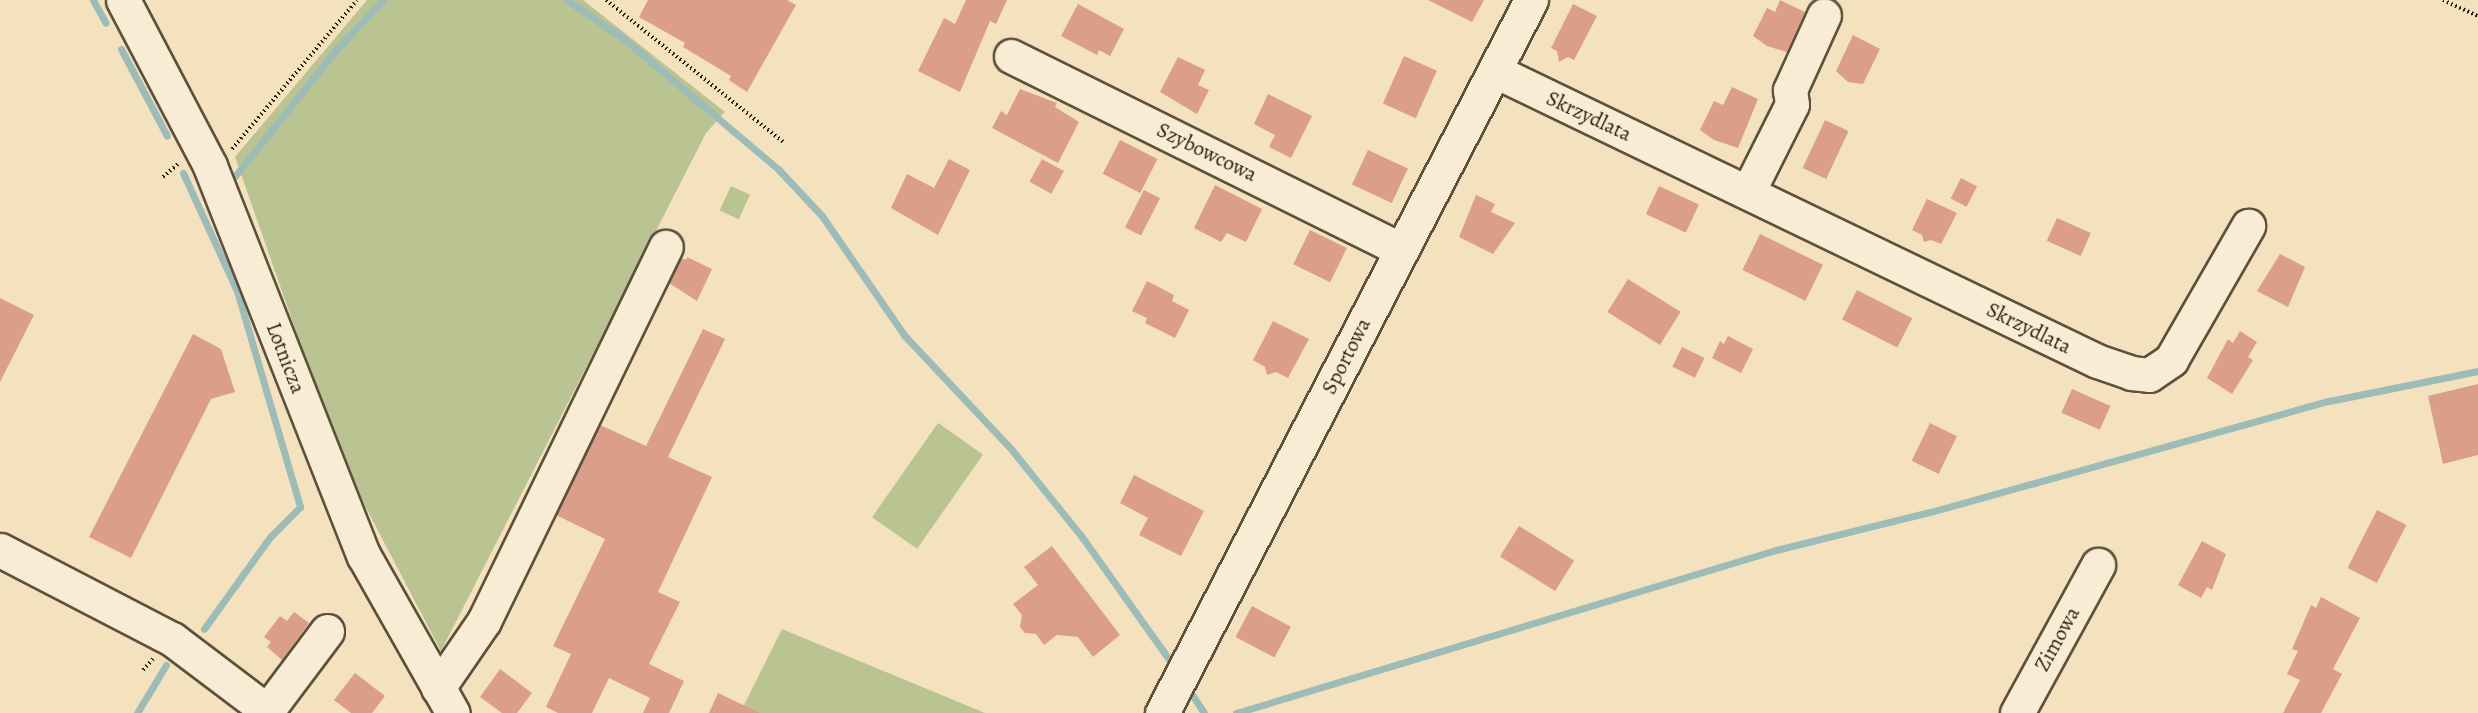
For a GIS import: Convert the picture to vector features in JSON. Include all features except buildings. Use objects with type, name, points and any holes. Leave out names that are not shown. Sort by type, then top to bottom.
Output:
[{"type":"street","name":"Lotnicza","points":[[123,0],[210,166],[364,556],[446,700]]},
{"type":"street","name":"Sportowa","points":[[1162,713],[1531,0]]},
{"type":"street","points":[[1748,192],[1792,104],[1790,90],[1833,19]]},
{"type":"street","name":"Szybowcowa","points":[[1011,56],[1402,250]]},
{"type":"street","name":"Skrzydlata","points":[[1495,71],[2097,361],[2149,375],[2171,360],[2248,226]]},
{"type":"street","points":[[446,700],[666,247]]},
{"type":"street","points":[[0,550],[172,639],[269,712],[327,631]]},
{"type":"street","name":"Zimowa","points":[[2017,713],[2098,565]]},
{"type":"path","points":[[210,166],[225,158],[357,0]]},
{"type":"path","points":[[606,0],[783,142]]},
{"type":"path","points":[[2443,0],[2478,16]]},
{"type":"green space","points":[[367,0],[583,0],[725,112],[706,133],[441,651],[341,460],[235,157]]},
{"type":"green space","points":[[731,186],[750,195],[739,219],[720,210]]},
{"type":"green space","points":[[938,423],[983,455],[917,549],[872,517]]},
{"type":"green space","points":[[782,629],[985,713],[740,713]]},
{"type":"waterway","points":[[93,0],[106,23]]},
{"type":"waterway","points":[[235,176],[334,52],[383,0]]},
{"type":"waterway","points":[[567,0],[623,38],[779,170],[822,216],[904,335],[1012,450],[1082,537],[1170,661]]},
{"type":"waterway","points":[[121,49],[167,136]]},
{"type":"waterway","points":[[183,173],[237,291],[300,507],[270,537],[204,629]]},
{"type":"waterway","points":[[1236,713],[1776,550],[1934,511],[2329,401],[2478,371]]},
{"type":"waterway","points":[[137,713],[166,665]]},
{"type":"waterway","points":[[1193,696],[1204,713]]}]
